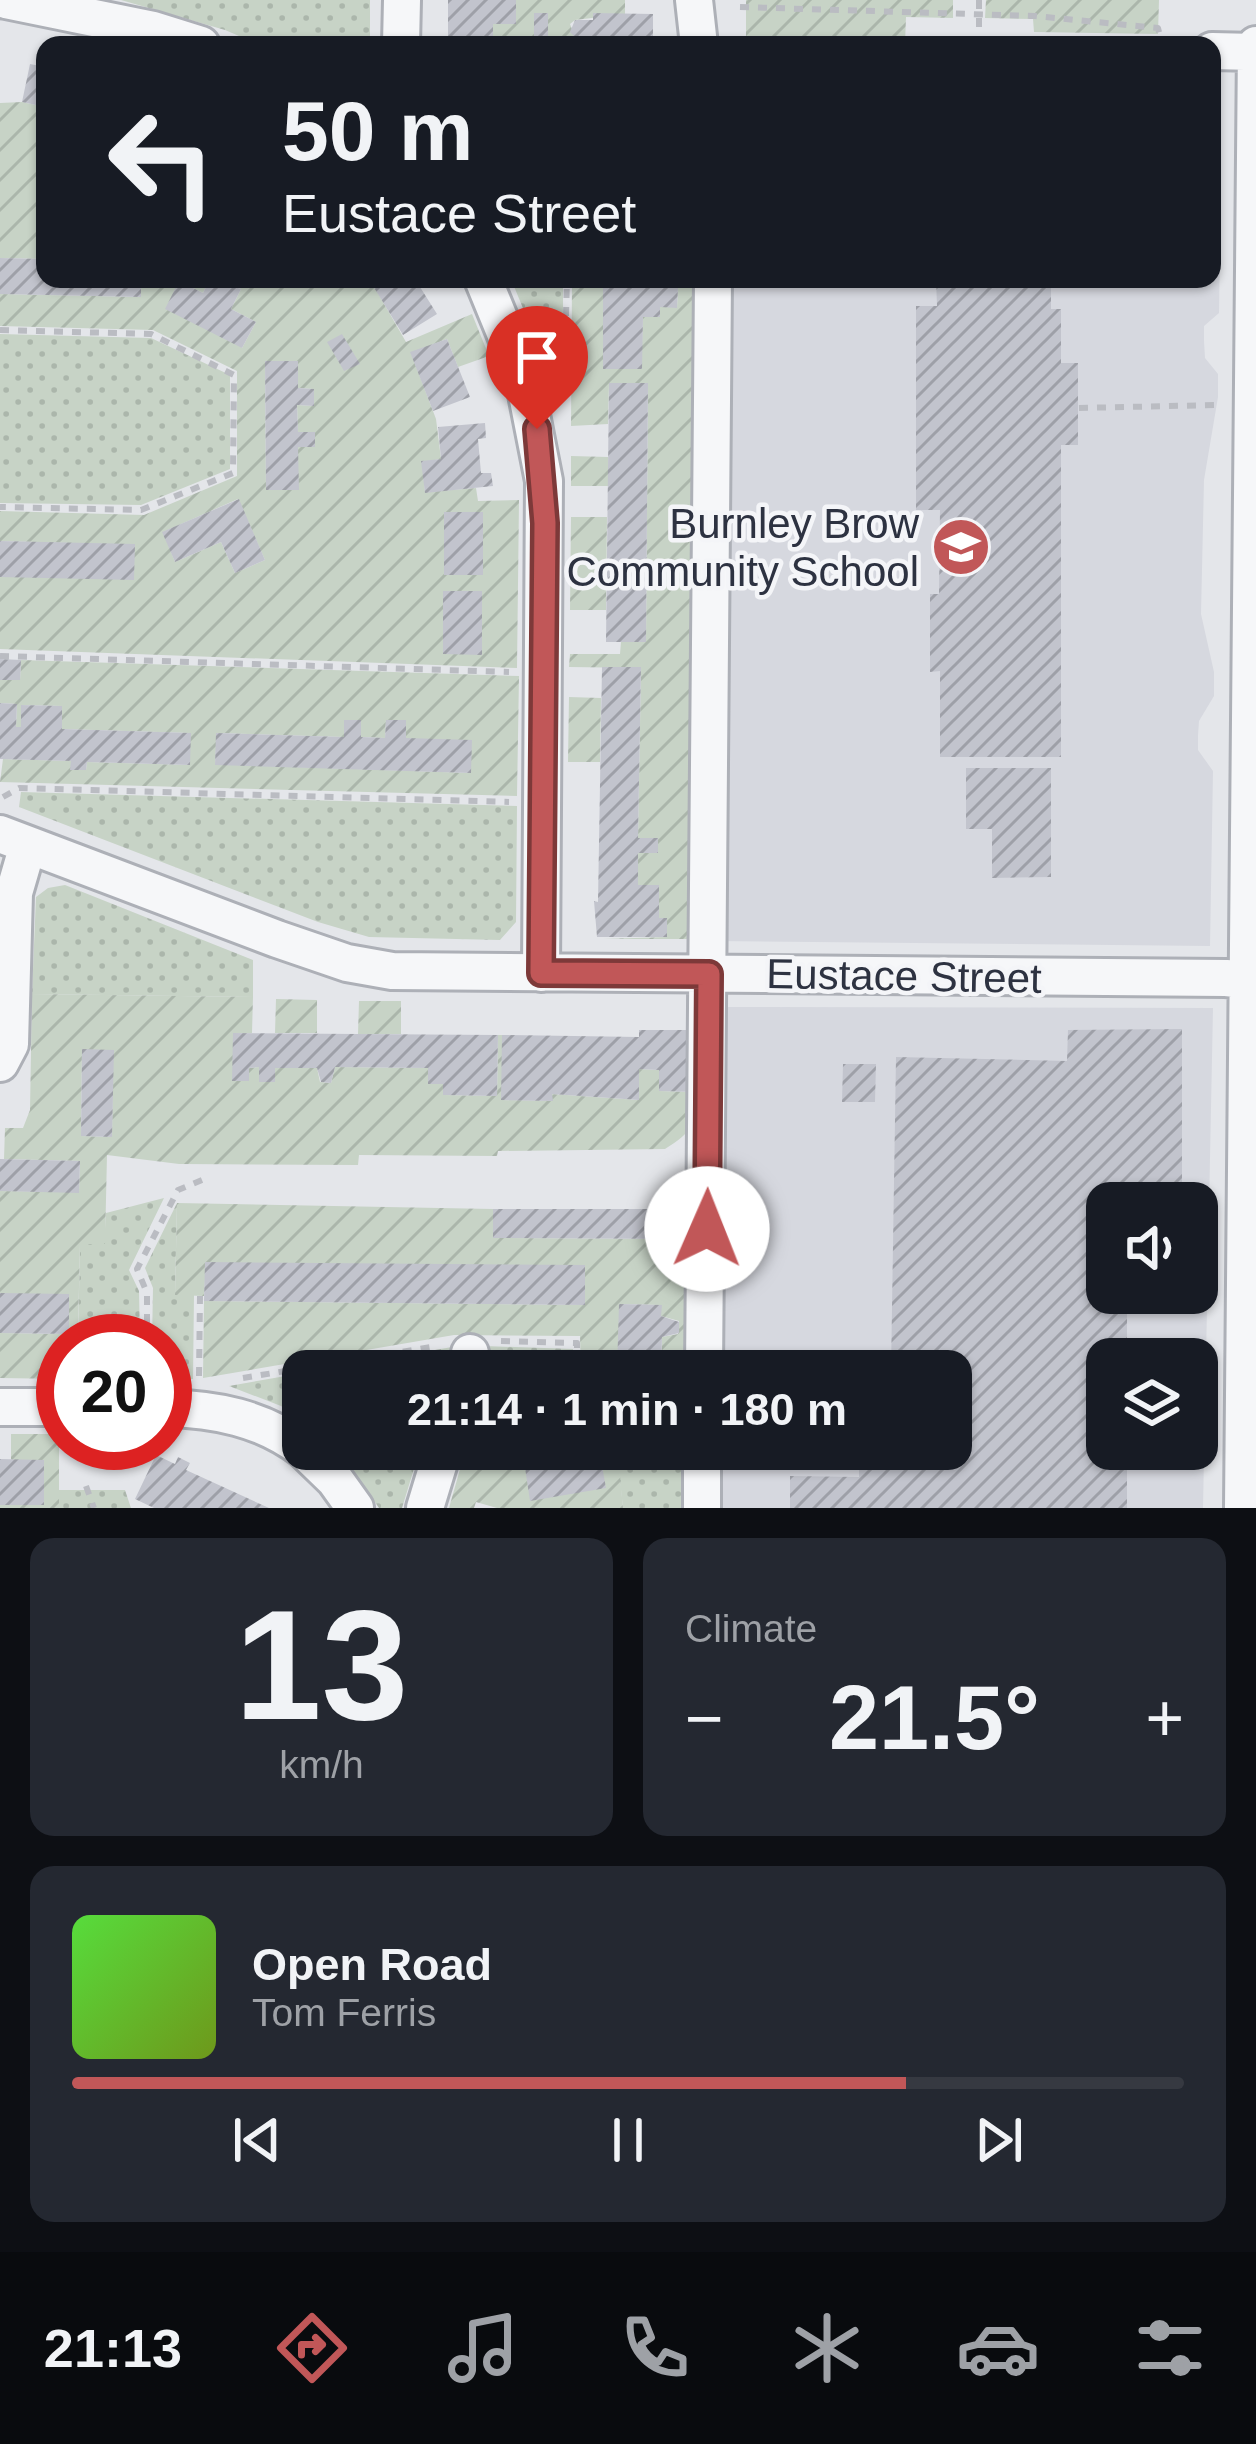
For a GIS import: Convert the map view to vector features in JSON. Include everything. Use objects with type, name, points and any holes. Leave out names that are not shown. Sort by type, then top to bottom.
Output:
[{"type":"street","points":[[6,0],[172,36]]},
{"type":"street","points":[[401,36],[402,0]]},
{"type":"street","points":[[694,0],[698,36]]},
{"type":"street","points":[[1221,51],[1256,49],[1255,250],[1246,399],[1254,541],[1250,1438],[1243,1508]]},
{"type":"street","points":[[487,288],[524,379],[544,481],[541,973]]},
{"type":"street","points":[[704,1350],[713,288]]},
{"type":"street","points":[[0,1063],[10,1044],[17,872],[14,840]]},
{"type":"street","name":"Eustace Street","points":[[14,840],[347,963],[392,971],[1251,981]]},
{"type":"street","points":[[0,1407],[36,1407]]},
{"type":"street","points":[[192,1410],[222,1412],[282,1435]]},
{"type":"street","points":[[325,1470],[355,1508]]},
{"type":"street","points":[[424,1508],[436,1470]]},
{"type":"street","points":[[702,1470],[702,1508]]},
{"type":"path","points":[[979,0],[979,36]]},
{"type":"path","points":[[740,7],[1035,16],[1158,28],[1160,36]]},
{"type":"path","points":[[554,402],[567,385],[567,288]]},
{"type":"path","points":[[0,330],[151,334],[234,375],[233,473],[141,510],[0,507]]},
{"type":"path","points":[[1078,408],[1246,399]]},
{"type":"path","points":[[0,656],[525,672]]},
{"type":"path","points":[[0,799],[19,788],[524,803]]},
{"type":"path","points":[[147,1314],[147,1293],[136,1269],[178,1190],[202,1180]]},
{"type":"path","points":[[199,1388],[200,1296]]},
{"type":"path","points":[[495,1350],[578,1343],[578,1350]]},
{"type":"path","points":[[242,1378],[282,1373]]},
{"type":"path","points":[[86,1486],[94,1508]]},
{"type":"shaded area","name":"Burnley Brow Community School","points":[[724,288],[1219,288],[1219,313],[1204,326],[1205,358],[1218,374],[1204,480],[1201,614],[1214,672],[1214,696],[1199,721],[1198,735],[1198,750],[1213,771],[1210,946],[714,941]]},
{"type":"shaded area","points":[[720,1007],[1213,1008],[1210,1182],[1086,1182],[1086,1314],[1207,1314],[1206,1338],[1086,1338],[1086,1470],[1204,1470],[1203,1508],[711,1508],[712,1470],[972,1470],[972,1350],[714,1350]]},
{"type":"green space","points":[[121,0],[370,0],[370,36],[239,36]]},
{"type":"green space","points":[[516,0],[625,0],[625,14],[575,20],[570,24],[575,36],[548,36],[548,13],[534,13],[534,36],[493,36],[493,24],[516,24]]},
{"type":"green space","points":[[746,0],[953,0],[953,18],[906,17],[905,36],[746,36]]},
{"type":"green space","points":[[986,0],[1159,0],[1158,34],[1034,32],[1033,19],[985,18]]},
{"type":"green space","points":[[0,103],[36,105],[36,259],[0,258]]},
{"type":"green space","points":[[140,288],[186,288],[242,348],[256,322],[231,309],[238,288],[375,288],[406,342],[472,314],[489,356],[458,367],[447,339],[411,353],[436,419],[441,459],[422,462],[425,492],[476,488],[478,501],[519,500],[517,668],[0,649],[0,577],[135,545],[0,541],[0,511],[144,515],[237,476],[237,371],[153,330],[0,326],[0,294],[140,297]],"holes":[[[298,361],[298,388],[314,389],[314,406],[297,405],[298,432],[314,432],[315,446],[298,447],[298,490],[266,490],[265,362]],[[238,499],[265,560],[235,573],[221,542],[175,562],[163,532]],[[444,512],[483,513],[483,575],[444,575]],[[444,591],[482,592],[482,654],[443,654]]]},
{"type":"green space","points":[[515,288],[563,288],[563,382],[554,384]]},
{"type":"green space","points":[[572,288],[603,288],[603,369],[641,369],[643,317],[659,317],[660,307],[677,307],[678,289],[644,288],[703,288],[696,939],[603,939],[667,937],[667,918],[659,918],[659,885],[638,885],[638,853],[658,852],[657,838],[638,838],[641,668],[569,667],[570,654],[620,654],[621,642],[646,641],[648,384],[609,383],[608,424],[571,426]]},
{"type":"green space","points":[[0,334],[151,338],[230,375],[230,469],[141,505],[0,503]]},
{"type":"green space","points":[[571,456],[608,457],[608,486],[571,486]]},
{"type":"green space","points":[[571,517],[607,517],[606,610],[570,610]]},
{"type":"green space","points":[[21,660],[519,676],[517,796],[0,782],[3,759],[71,761],[71,770],[86,770],[87,762],[190,765],[190,733],[62,729],[62,706],[22,705],[21,727],[16,727],[17,704],[0,703],[0,680],[20,680]],"holes":[[[345,720],[361,721],[361,737],[385,738],[386,720],[406,720],[406,738],[470,773],[215,764],[217,733],[344,737]]]},
{"type":"green space","points":[[569,697],[601,698],[600,762],[568,762]]},
{"type":"green space","points":[[21,792],[517,806],[516,922],[500,940],[369,937],[318,922],[19,807]]},
{"type":"green space","points":[[65,885],[253,960],[253,997],[32,994],[36,897],[48,888]]},
{"type":"green space","points":[[32,994],[253,997],[252,1033],[233,1033],[233,1081],[249,1081],[249,1068],[259,1067],[259,1082],[275,1068],[317,1068],[320,1082],[331,1083],[335,1067],[428,1068],[443,1084],[444,1095],[497,1096],[498,1035],[502,1035],[502,1100],[552,1101],[552,1094],[638,1100],[639,1069],[659,1070],[659,1091],[698,1092],[691,1126],[665,1149],[498,1151],[497,1156],[359,1155],[358,1165],[179,1164],[107,1155],[105,1244],[80,1244],[78,1314],[39,1314],[0,1293],[0,1191],[79,1192],[80,1161],[4,1159],[5,1128],[23,1128],[30,1110]],"holes":[[[82,1050],[113,1050],[112,1137],[81,1136]]]},
{"type":"green space","points":[[276,999],[317,1000],[317,1033],[275,1033]]},
{"type":"green space","points":[[359,1001],[401,1001],[401,1034],[358,1034]]},
{"type":"green space","points":[[164,1198],[129,1270],[139,1291],[139,1314],[79,1314],[80,1244],[104,1244],[106,1213]]},
{"type":"green space","points":[[177,1203],[175,1294],[194,1295],[193,1379],[192,1314],[153,1314],[153,1288],[145,1268]]},
{"type":"green space","points":[[177,1203],[493,1209],[494,1238],[680,1239],[681,1209],[694,1222],[691,1350],[662,1350],[662,1337],[678,1334],[679,1321],[661,1316],[661,1305],[620,1304],[618,1350],[580,1350],[580,1336],[454,1335],[366,1350],[282,1350],[282,1364],[203,1378],[204,1301],[585,1305],[206,1262],[204,1296],[175,1295]]},
{"type":"green space","points":[[0,1333],[36,1334],[36,1379],[0,1378]]},
{"type":"green space","points":[[484,1346],[573,1349],[573,1350],[483,1350]]},
{"type":"green space","points":[[282,1377],[282,1407],[281,1406],[229,1386]]},
{"type":"green space","points":[[11,1434],[36,1434],[36,1470],[59,1470],[59,1508],[0,1508],[44,1504],[11,1459]]},
{"type":"green space","points":[[353,1470],[414,1470],[402,1508],[379,1508]]},
{"type":"green space","points":[[460,1470],[601,1470],[605,1488],[602,1470],[619,1470],[623,1508],[497,1508],[476,1502],[474,1508],[449,1508]]},
{"type":"green space","points":[[619,1470],[691,1470],[690,1508],[623,1508]]},
{"type":"green space","points":[[59,1490],[125,1490],[131,1508],[59,1508]]},
{"type":"building","points":[[448,0],[516,0],[516,24],[493,24],[493,36],[448,36]]},
{"type":"building","points":[[534,13],[548,13],[548,36],[534,36]]},
{"type":"building","points":[[593,13],[653,14],[653,36],[574,36],[570,32],[575,20],[593,20]]},
{"type":"building","points":[[30,64],[36,65],[36,105],[22,102]]},
{"type":"building","points":[[0,258],[36,259],[36,288],[141,288],[141,297],[0,294]]},
{"type":"building","points":[[176,288],[203,293],[206,288],[241,289],[231,309],[256,322],[242,348],[165,309]]},
{"type":"building","points":[[374,288],[421,288],[437,314],[403,335]]},
{"type":"building","points":[[603,288],[678,288],[677,308],[660,307],[660,317],[643,317],[642,369],[603,369]]},
{"type":"building","points":[[936,288],[1051,288],[1051,309],[1061,309],[1061,363],[1078,363],[1078,445],[1061,445],[1061,757],[940,757],[940,671],[930,672],[930,594],[939,594],[940,510],[916,510],[916,306],[937,306]]},
{"type":"building","points":[[342,334],[360,364],[344,371],[327,342]]},
{"type":"building","points":[[447,339],[470,397],[433,411],[410,352]]},
{"type":"building","points":[[265,361],[298,361],[298,388],[314,389],[314,406],[297,405],[298,432],[315,432],[315,447],[298,447],[299,490],[266,490]]},
{"type":"building","points":[[609,383],[648,383],[646,642],[606,642]]},
{"type":"building","points":[[485,423],[486,438],[478,439],[481,473],[491,473],[493,486],[425,493],[421,461],[441,459],[438,427]]},
{"type":"building","points":[[239,499],[265,560],[235,573],[221,542],[175,562],[162,532]]},
{"type":"building","points":[[444,512],[483,512],[483,575],[444,575]]},
{"type":"building","points":[[0,541],[135,544],[134,580],[0,577]]},
{"type":"building","points":[[443,591],[482,591],[482,655],[443,654]]},
{"type":"building","points":[[0,659],[21,660],[20,680],[0,680]]},
{"type":"building","points":[[602,667],[641,667],[638,838],[658,838],[658,853],[638,853],[638,885],[659,885],[659,918],[667,918],[667,937],[597,937],[594,901],[598,902]]},
{"type":"building","points":[[0,703],[17,704],[16,727],[21,727],[21,705],[62,706],[62,729],[191,733],[190,765],[87,762],[86,770],[70,770],[71,761],[0,759]]},
{"type":"building","points":[[344,720],[361,720],[361,737],[385,738],[386,720],[406,720],[406,738],[472,740],[471,773],[215,765],[216,733],[344,737]]},
{"type":"building","points":[[966,768],[1051,768],[1051,877],[992,878],[992,829],[966,829]]},
{"type":"building","points":[[1182,1029],[1182,1182],[1086,1182],[1086,1314],[1127,1314],[1127,1338],[1086,1338],[1086,1470],[1127,1470],[1127,1508],[790,1508],[790,1476],[859,1477],[859,1470],[972,1470],[972,1350],[891,1350],[896,1057],[1067,1061],[1068,1030]]},
{"type":"building","points":[[639,1030],[699,1030],[698,1092],[659,1091],[659,1070],[639,1069],[639,1100],[552,1094],[553,1101],[501,1100],[502,1035],[639,1037]]},
{"type":"building","points":[[233,1033],[498,1035],[497,1096],[443,1095],[443,1084],[428,1084],[428,1068],[335,1067],[331,1083],[321,1082],[317,1068],[275,1068],[275,1082],[259,1082],[259,1067],[249,1068],[249,1081],[232,1081]]},
{"type":"building","points":[[82,1049],[114,1050],[112,1137],[81,1136]]},
{"type":"building","points":[[843,1064],[876,1064],[875,1102],[842,1102]]},
{"type":"building","points":[[0,1159],[80,1161],[79,1193],[0,1191]]},
{"type":"building","points":[[493,1209],[681,1209],[681,1239],[493,1238]]},
{"type":"building","points":[[205,1262],[585,1265],[585,1305],[204,1301]]},
{"type":"building","points":[[0,1293],[69,1294],[69,1314],[36,1314],[36,1334],[0,1333]]},
{"type":"building","points":[[619,1304],[662,1305],[661,1316],[679,1322],[679,1333],[662,1337],[662,1350],[618,1350]]},
{"type":"building","points":[[0,1459],[36,1460],[36,1470],[44,1470],[44,1505],[0,1505]]},
{"type":"building","points":[[149,1470],[186,1470],[269,1508],[154,1508],[135,1499]]},
{"type":"building","points":[[525,1470],[603,1470],[606,1488],[530,1501]]},
{"type":"place","name":"Burnley Brow Community School","points":[[961,547]]},
{"type":"route","points":[[537,429],[545,523],[541,973],[709,974],[707,1229]]}]
